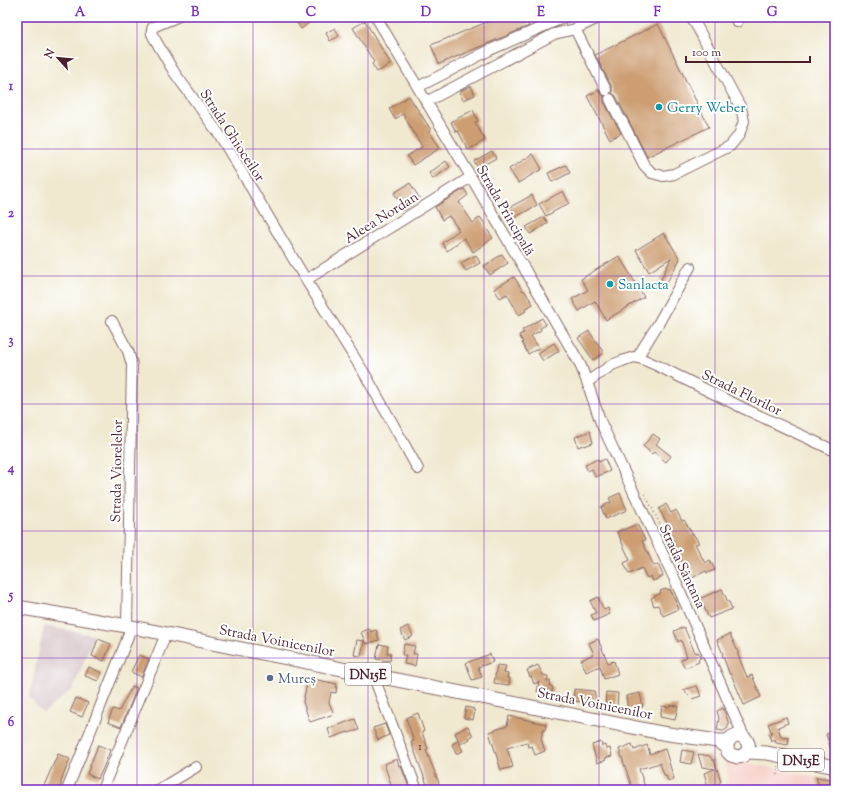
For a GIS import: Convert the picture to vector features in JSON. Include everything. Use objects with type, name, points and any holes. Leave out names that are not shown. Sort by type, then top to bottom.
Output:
[{"type":"main road","name":"Strada Voinicenilor","points":[[17,607],[166,634],[662,733],[735,743],[767,753],[835,767]]},
{"type":"street","name":"Strada Ghioceilor","points":[[177,17],[153,27],[151,33],[174,72],[219,134],[306,280]]},
{"type":"street","name":"Strada Principală","points":[[376,17],[580,364],[601,423]]},
{"type":"street","points":[[418,87],[490,50],[566,17]]},
{"type":"street","points":[[426,102],[554,34],[575,29],[600,17]]},
{"type":"street","points":[[575,29],[644,165],[652,172],[663,176],[674,174],[730,146],[739,135],[744,121],[741,108],[695,23],[690,17]]},
{"type":"street","name":"Aleea Nordan","points":[[306,280],[471,177]]},
{"type":"street","points":[[587,382],[612,365],[628,358],[638,358],[640,352],[668,308],[690,268]]},
{"type":"street","points":[[306,280],[366,376],[418,469]]},
{"type":"street","name":"Strada Viorelelor","points":[[66,790],[126,642],[129,627],[132,365],[128,351],[112,321]]},
{"type":"street","name":"Strada Florilor","points":[[638,358],[658,366],[835,451]]},
{"type":"street","name":"Strada Sântana","points":[[601,423],[676,582],[733,711],[737,722],[735,743]]},
{"type":"street","points":[[102,790],[166,634]]},
{"type":"street","points":[[373,675],[417,790]]},
{"type":"street","points":[[158,790],[196,767]]},
{"type":"path","points":[[778,766],[778,777]]},
{"type":"path","points":[[781,785],[783,790]]},
{"type":"shaded area","points":[[44,626],[94,635],[73,689],[43,713],[29,698]]},
{"type":"shaded area","points":[[723,758],[816,777],[820,790],[723,790],[729,776]]},
{"type":"building","points":[[293,17],[306,17],[310,22],[301,29]]},
{"type":"building","points":[[499,17],[526,17],[529,26],[439,64],[431,45]]},
{"type":"building","points":[[365,21],[391,64],[377,72],[372,64],[374,62],[353,28]]},
{"type":"building","name":"Gerry Weber","points":[[658,24],[709,127],[647,157],[616,96],[612,93],[612,87],[595,55]]},
{"type":"building","points":[[335,28],[339,36],[330,41],[326,33]]},
{"type":"building","points":[[471,86],[475,95],[463,100],[459,92]]},
{"type":"building","points":[[599,90],[604,96],[604,102],[621,133],[610,139],[587,96]]},
{"type":"building","points":[[409,96],[431,130],[429,131],[440,148],[413,165],[407,156],[422,147],[403,114],[395,119],[389,109]]},
{"type":"building","points":[[473,110],[478,121],[475,122],[485,140],[468,150],[458,131],[456,132],[451,122]]},
{"type":"building","points":[[492,151],[496,158],[478,168],[474,161]]},
{"type":"building","points":[[533,154],[542,169],[518,183],[509,169]]},
{"type":"building","points":[[446,161],[450,167],[433,179],[429,173]]},
{"type":"building","points":[[566,165],[570,173],[552,182],[548,173]]},
{"type":"building","points":[[410,183],[420,199],[404,210],[394,193]]},
{"type":"building","points":[[464,189],[468,195],[459,202],[473,223],[480,217],[493,238],[473,252],[464,238],[447,251],[442,243],[459,230],[449,216],[442,220],[435,207]]},
{"type":"building","points":[[563,191],[569,203],[546,216],[539,204]]},
{"type":"building","points":[[532,195],[537,205],[509,221],[503,211]]},
{"type":"building","points":[[544,217],[548,223],[530,234],[526,227]]},
{"type":"building","points":[[664,233],[680,259],[663,289],[658,286],[671,258],[649,272],[636,250]]},
{"type":"building","points":[[502,254],[508,263],[490,275],[484,266]]},
{"type":"building","points":[[476,255],[480,263],[466,271],[461,263]]},
{"type":"building","name":"Sanlacta","points":[[619,256],[644,297],[606,320],[595,301],[579,311],[572,299],[588,290],[581,279]]},
{"type":"building","points":[[514,277],[533,304],[519,315],[507,294],[500,298],[494,289]]},
{"type":"building","points":[[542,318],[546,325],[531,336],[539,348],[528,354],[519,335],[524,333],[522,330]]},
{"type":"building","points":[[589,331],[604,353],[593,360],[578,338]]},
{"type":"building","points":[[554,343],[559,351],[543,361],[538,353]]},
{"type":"building","points":[[590,431],[593,443],[578,447],[575,437]]},
{"type":"building","points":[[653,434],[660,439],[656,444],[671,456],[666,462],[654,452],[652,454],[643,446]]},
{"type":"building","points":[[598,459],[599,462],[605,459],[610,471],[595,477],[592,469],[588,471],[585,465]]},
{"type":"building","points":[[620,493],[627,510],[606,519],[601,507],[611,502],[609,498]]},
{"type":"building","points":[[666,504],[671,513],[676,510],[682,521],[684,520],[699,543],[695,544],[705,563],[710,560],[715,570],[707,573],[706,571],[690,579],[674,545],[675,544],[667,530],[670,528],[659,509]]},
{"type":"building","points":[[637,524],[645,540],[642,541],[654,566],[658,564],[663,576],[653,581],[651,576],[647,578],[642,568],[629,574],[624,563],[630,560],[617,532]]},
{"type":"building","points":[[670,589],[679,609],[663,616],[658,605],[654,606],[651,598],[661,593],[660,591]]},
{"type":"building","points":[[722,589],[732,609],[709,618],[699,599]]},
{"type":"building","points":[[598,597],[604,610],[608,608],[610,614],[594,621],[591,615],[596,613],[590,601]]},
{"type":"building","points":[[408,626],[413,636],[405,640],[400,630]]},
{"type":"building","points":[[684,627],[695,653],[698,652],[701,658],[698,659],[699,662],[685,668],[681,660],[687,657],[681,640],[678,642],[674,631]]},
{"type":"building","points":[[369,629],[371,632],[376,630],[379,640],[366,644],[361,632]]},
{"type":"building","points":[[730,634],[747,677],[752,675],[761,697],[744,705],[731,674],[730,675],[717,640]]},
{"type":"building","points":[[98,639],[111,644],[104,661],[92,656]]},
{"type":"building","points":[[598,639],[608,663],[614,661],[618,674],[604,679],[600,666],[586,672],[581,660],[594,654],[589,643]]},
{"type":"building","points":[[357,640],[364,641],[361,656],[354,655]]},
{"type":"building","points":[[379,644],[388,646],[387,653],[391,653],[390,661],[376,659]]},
{"type":"building","points":[[404,644],[415,646],[413,654],[417,654],[415,666],[404,664],[406,655],[402,655]]},
{"type":"building","points":[[490,654],[493,662],[478,667],[482,677],[472,680],[466,663]]},
{"type":"building","points":[[139,655],[149,659],[142,677],[131,672]]},
{"type":"building","points":[[497,665],[506,666],[504,673],[508,674],[507,678],[510,678],[509,685],[494,683]]},
{"type":"building","points":[[538,665],[543,675],[548,676],[547,681],[551,682],[550,686],[553,687],[551,695],[537,692],[539,682],[534,684],[531,676],[530,677],[527,670]]},
{"type":"building","points":[[89,667],[102,673],[98,681],[85,676]]},
{"type":"building","points":[[308,678],[337,684],[336,693],[331,692],[329,703],[334,714],[310,722],[303,702]]},
{"type":"building","points":[[132,686],[137,688],[121,727],[108,722],[113,709],[119,711]]},
{"type":"building","points":[[697,686],[701,696],[692,699],[683,690]]},
{"type":"building","points":[[574,689],[594,691],[597,704],[573,701]]},
{"type":"building","points":[[606,692],[618,693],[617,708],[605,706]]},
{"type":"building","points":[[640,693],[643,707],[628,710],[626,696]]},
{"type":"building","points":[[76,698],[88,703],[82,717],[70,712]]},
{"type":"building","points":[[670,705],[678,706],[675,720],[660,717],[662,706],[669,707]]},
{"type":"building","points":[[466,707],[474,709],[473,720],[464,718]]},
{"type":"building","points":[[723,708],[729,724],[727,729],[723,731],[717,730],[719,718],[717,711]]},
{"type":"building","points":[[418,713],[424,731],[422,732],[428,749],[426,750],[441,790],[429,790],[411,742],[414,741],[406,718]]},
{"type":"building","points":[[509,716],[546,724],[541,739],[545,751],[535,755],[532,746],[528,747],[527,742],[507,748],[513,767],[501,770],[489,732],[507,726]]},
{"type":"building","points":[[786,717],[788,723],[778,727],[781,737],[789,738],[788,745],[776,743],[775,739],[771,741],[769,734],[772,733],[768,724]]},
{"type":"building","points":[[355,719],[359,730],[331,738],[328,729]]},
{"type":"building","points":[[385,724],[389,735],[378,740],[373,728]]},
{"type":"building","points":[[468,726],[473,736],[469,737],[470,739],[460,744],[455,733]]},
{"type":"building","points":[[835,731],[835,759],[834,759],[826,734]]},
{"type":"building","points":[[458,741],[463,751],[456,754],[452,744]]},
{"type":"building","points":[[601,742],[602,746],[605,745],[606,749],[610,748],[612,756],[597,763],[592,745]]},
{"type":"building","points":[[632,744],[634,750],[647,745],[650,754],[665,749],[674,779],[668,781],[666,775],[664,775],[660,763],[639,769],[646,790],[633,790],[619,749]]},
{"type":"building","points":[[98,745],[110,750],[98,779],[87,774]]},
{"type":"building","points":[[682,750],[694,752],[691,764],[680,762]]},
{"type":"building","points":[[58,754],[70,759],[59,790],[42,790]]},
{"type":"building","points":[[698,754],[710,756],[712,760],[714,760],[721,781],[715,790],[709,790],[704,773],[715,769],[702,767]]},
{"type":"building","points":[[397,759],[410,790],[393,790],[384,764]]},
{"type":"building","points":[[816,777],[830,779],[833,787],[831,790],[820,790]]},
{"type":"place","name":"Gerry Weber","points":[[659,107]]},
{"type":"place","name":"Sanlacta","points":[[610,284]]},
{"type":"place","name":"Mureș","points":[[270,678]]}]
